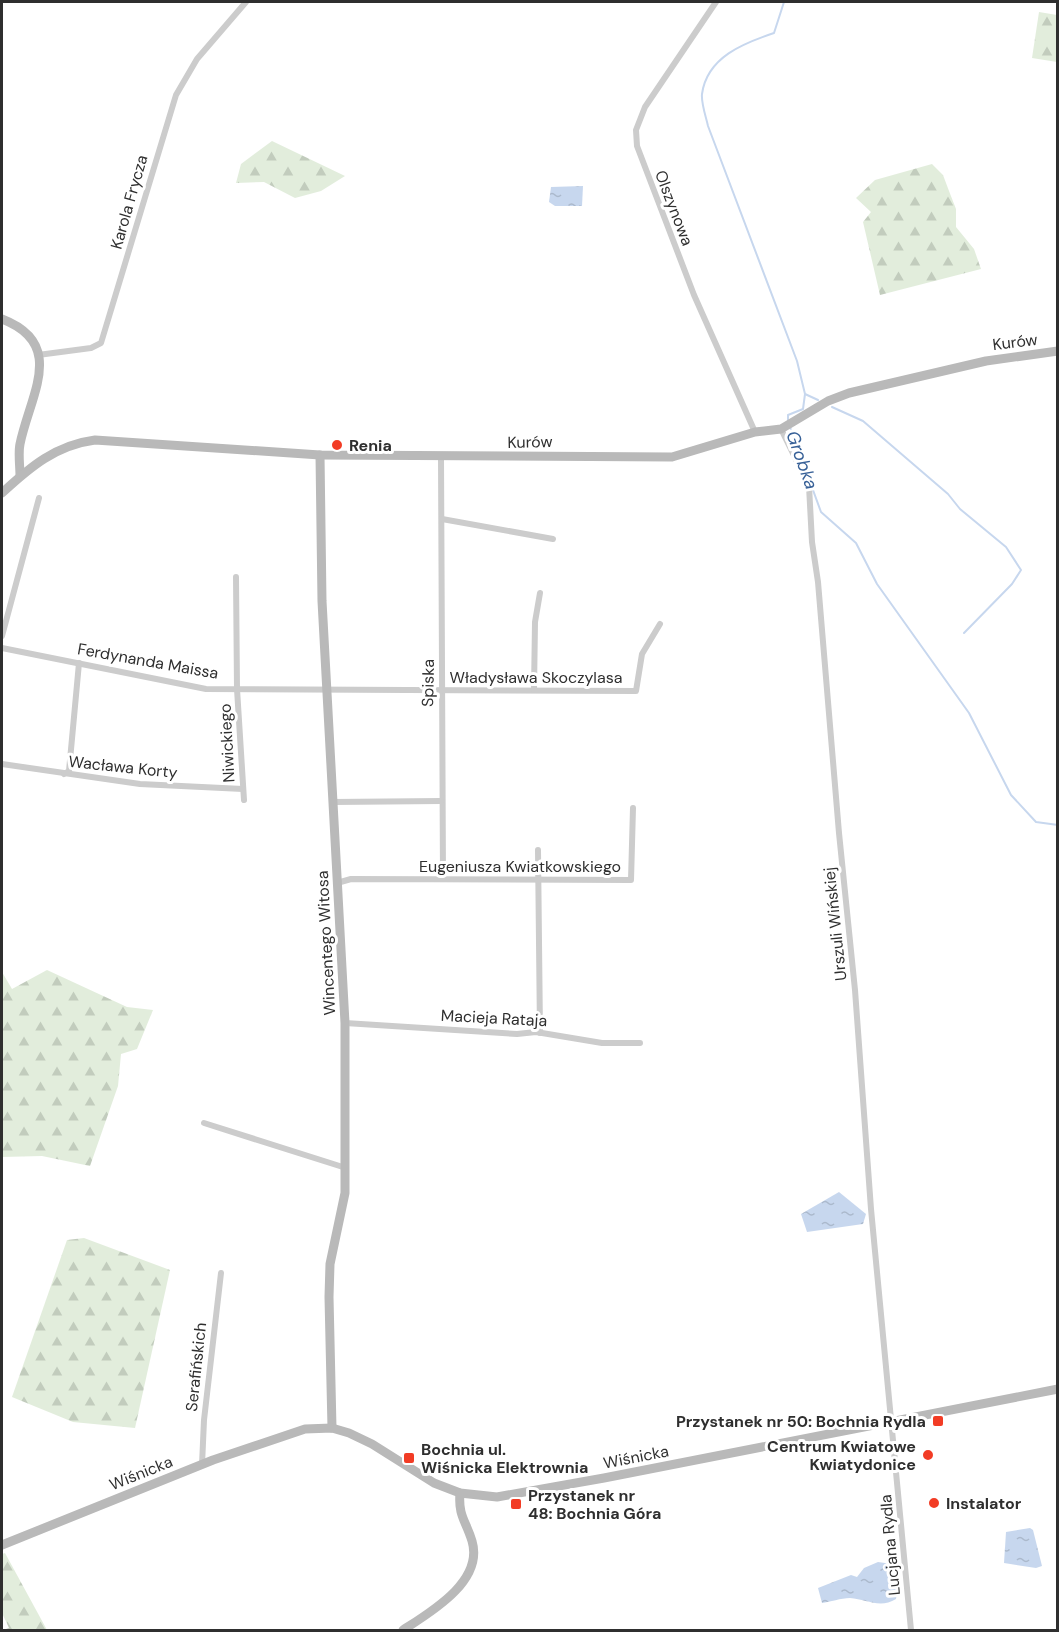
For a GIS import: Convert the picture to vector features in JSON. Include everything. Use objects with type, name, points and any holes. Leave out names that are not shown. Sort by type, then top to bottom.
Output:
[{"type":"street","name":"Karola Frycza","points":[[38,355],[91,348],[101,343],[176,95],[197,59],[246,2]]},
{"type":"street","name":"Olszynowa","points":[[716,2],[645,106],[636,130],[637,146],[694,295],[755,432]]},
{"type":"street","points":[[2,319],[28,332],[35,342],[38,355],[37,385],[19,447],[20,476]]},
{"type":"street","name":"Kurów","points":[[2,493],[33,466],[63,447],[95,440],[320,455],[441,458],[672,457],[755,432],[786,427],[828,401],[849,393],[976,363],[1058,351]]},
{"type":"street","name":"Urszuli Wińskiej","points":[[786,427],[805,476],[811,504],[812,542],[818,582],[892,1422]]},
{"type":"street","name":"Wincentego Witosa","points":[[320,455],[322,601],[345,1023],[345,1193],[330,1264],[332,1428]]},
{"type":"street","name":"Spiska","points":[[441,458],[443,879]]},
{"type":"street","points":[[20,459],[33,466]]},
{"type":"street","points":[[2,636],[39,498]]},
{"type":"street","points":[[442,519],[553,539]]},
{"type":"street","name":"Niwickiego","points":[[237,577],[237,688],[244,800]]},
{"type":"street","points":[[534,690],[535,622],[540,593]]},
{"type":"street","name":"Władysława Skoczylasa","points":[[327,691],[636,691],[642,654],[660,624]]},
{"type":"street","name":"Ferdynanda Maissa","points":[[2,648],[206,688],[327,691]]},
{"type":"street","points":[[64,774],[69,771],[79,663]]},
{"type":"street","name":"Wacława Korty","points":[[2,764],[140,784],[243,789]]},
{"type":"street","points":[[333,802],[441,801]]},
{"type":"street","name":"Eugeniusza Kwiatkowskiego","points":[[337,884],[351,879],[632,880],[633,808]]},
{"type":"street","points":[[538,850],[540,1033]]},
{"type":"street","name":"Macieja Rataja","points":[[345,1023],[540,1033],[602,1043],[640,1044]]},
{"type":"street","points":[[204,1123],[346,1168]]},
{"type":"street","name":"Serafińskich","points":[[202,1465],[204,1420],[221,1273]]},
{"type":"street","name":"Wiśnicka","points":[[2,1545],[202,1465],[305,1429],[332,1428],[372,1444],[418,1476],[460,1492],[497,1497],[1058,1389]]},
{"type":"street","name":"Lucjana Rydla","points":[[892,1422],[911,1630]]},
{"type":"street","points":[[404,1630],[447,1599],[469,1570],[474,1551],[460,1511],[460,1492]]},
{"type":"green space","points":[[1039,12],[1057,15],[1057,62],[1032,58]]},
{"type":"green space","points":[[272,141],[345,176],[321,191],[295,198],[264,182],[236,183],[241,164]]},
{"type":"green space","points":[[932,164],[943,175],[956,209],[956,227],[974,249],[981,269],[880,295],[863,222],[871,212],[856,198],[875,180]]},
{"type":"green space","points":[[47,970],[127,1007],[153,1010],[137,1049],[121,1054],[118,1086],[90,1166],[42,1156],[2,1157],[2,972],[12,989]]},
{"type":"green space","points":[[84,1238],[170,1270],[135,1428],[73,1422],[12,1397],[67,1240]]},
{"type":"green space","points":[[5,1553],[47,1630],[3,1630],[9,1628],[2,1613],[2,1554]]},
{"type":"water","points":[[583,186],[582,206],[555,206],[549,202],[551,187]]},
{"type":"water","points":[[839,1192],[866,1214],[863,1224],[807,1232],[801,1214]]},
{"type":"water","points":[[1030,1528],[1033,1530],[1042,1566],[1036,1568],[1004,1563],[1006,1532]]},
{"type":"water","points":[[878,1562],[892,1564],[898,1586],[896,1599],[890,1602],[873,1603],[850,1598],[822,1603],[818,1588],[851,1575],[857,1577],[864,1568]]},
{"type":"waterway","name":"Grobka","points":[[784,2],[774,33],[739,47],[719,61],[705,81],[702,98],[708,126],[797,361],[805,394],[803,409],[788,415],[788,421]]},
{"type":"waterway","points":[[805,394],[818,400]]},
{"type":"waterway","points":[[832,407],[863,421],[948,494],[960,509],[1006,547],[1021,570],[1012,584],[964,633]]},
{"type":"waterway","name":"Grobka","points":[[790,427],[821,512],[856,543],[877,584],[969,713],[1011,795],[1036,822],[1058,825]]},
{"type":"place","name":"Renia","points":[[337,445]]},
{"type":"place","name":"Przystanek nr 50: Bochnia Rydla","points":[[938,1421]]},
{"type":"place","name":"Centrum Kwiatowe Kwiatydonice","points":[[928,1455]]},
{"type":"place","name":"Bochnia ul. Wiśnicka Elektrownia","points":[[409,1458]]},
{"type":"place","name":"Instalator","points":[[934,1503]]},
{"type":"place","name":"Przystanek nr 48: Bochnia Góra","points":[[516,1504]]}]
